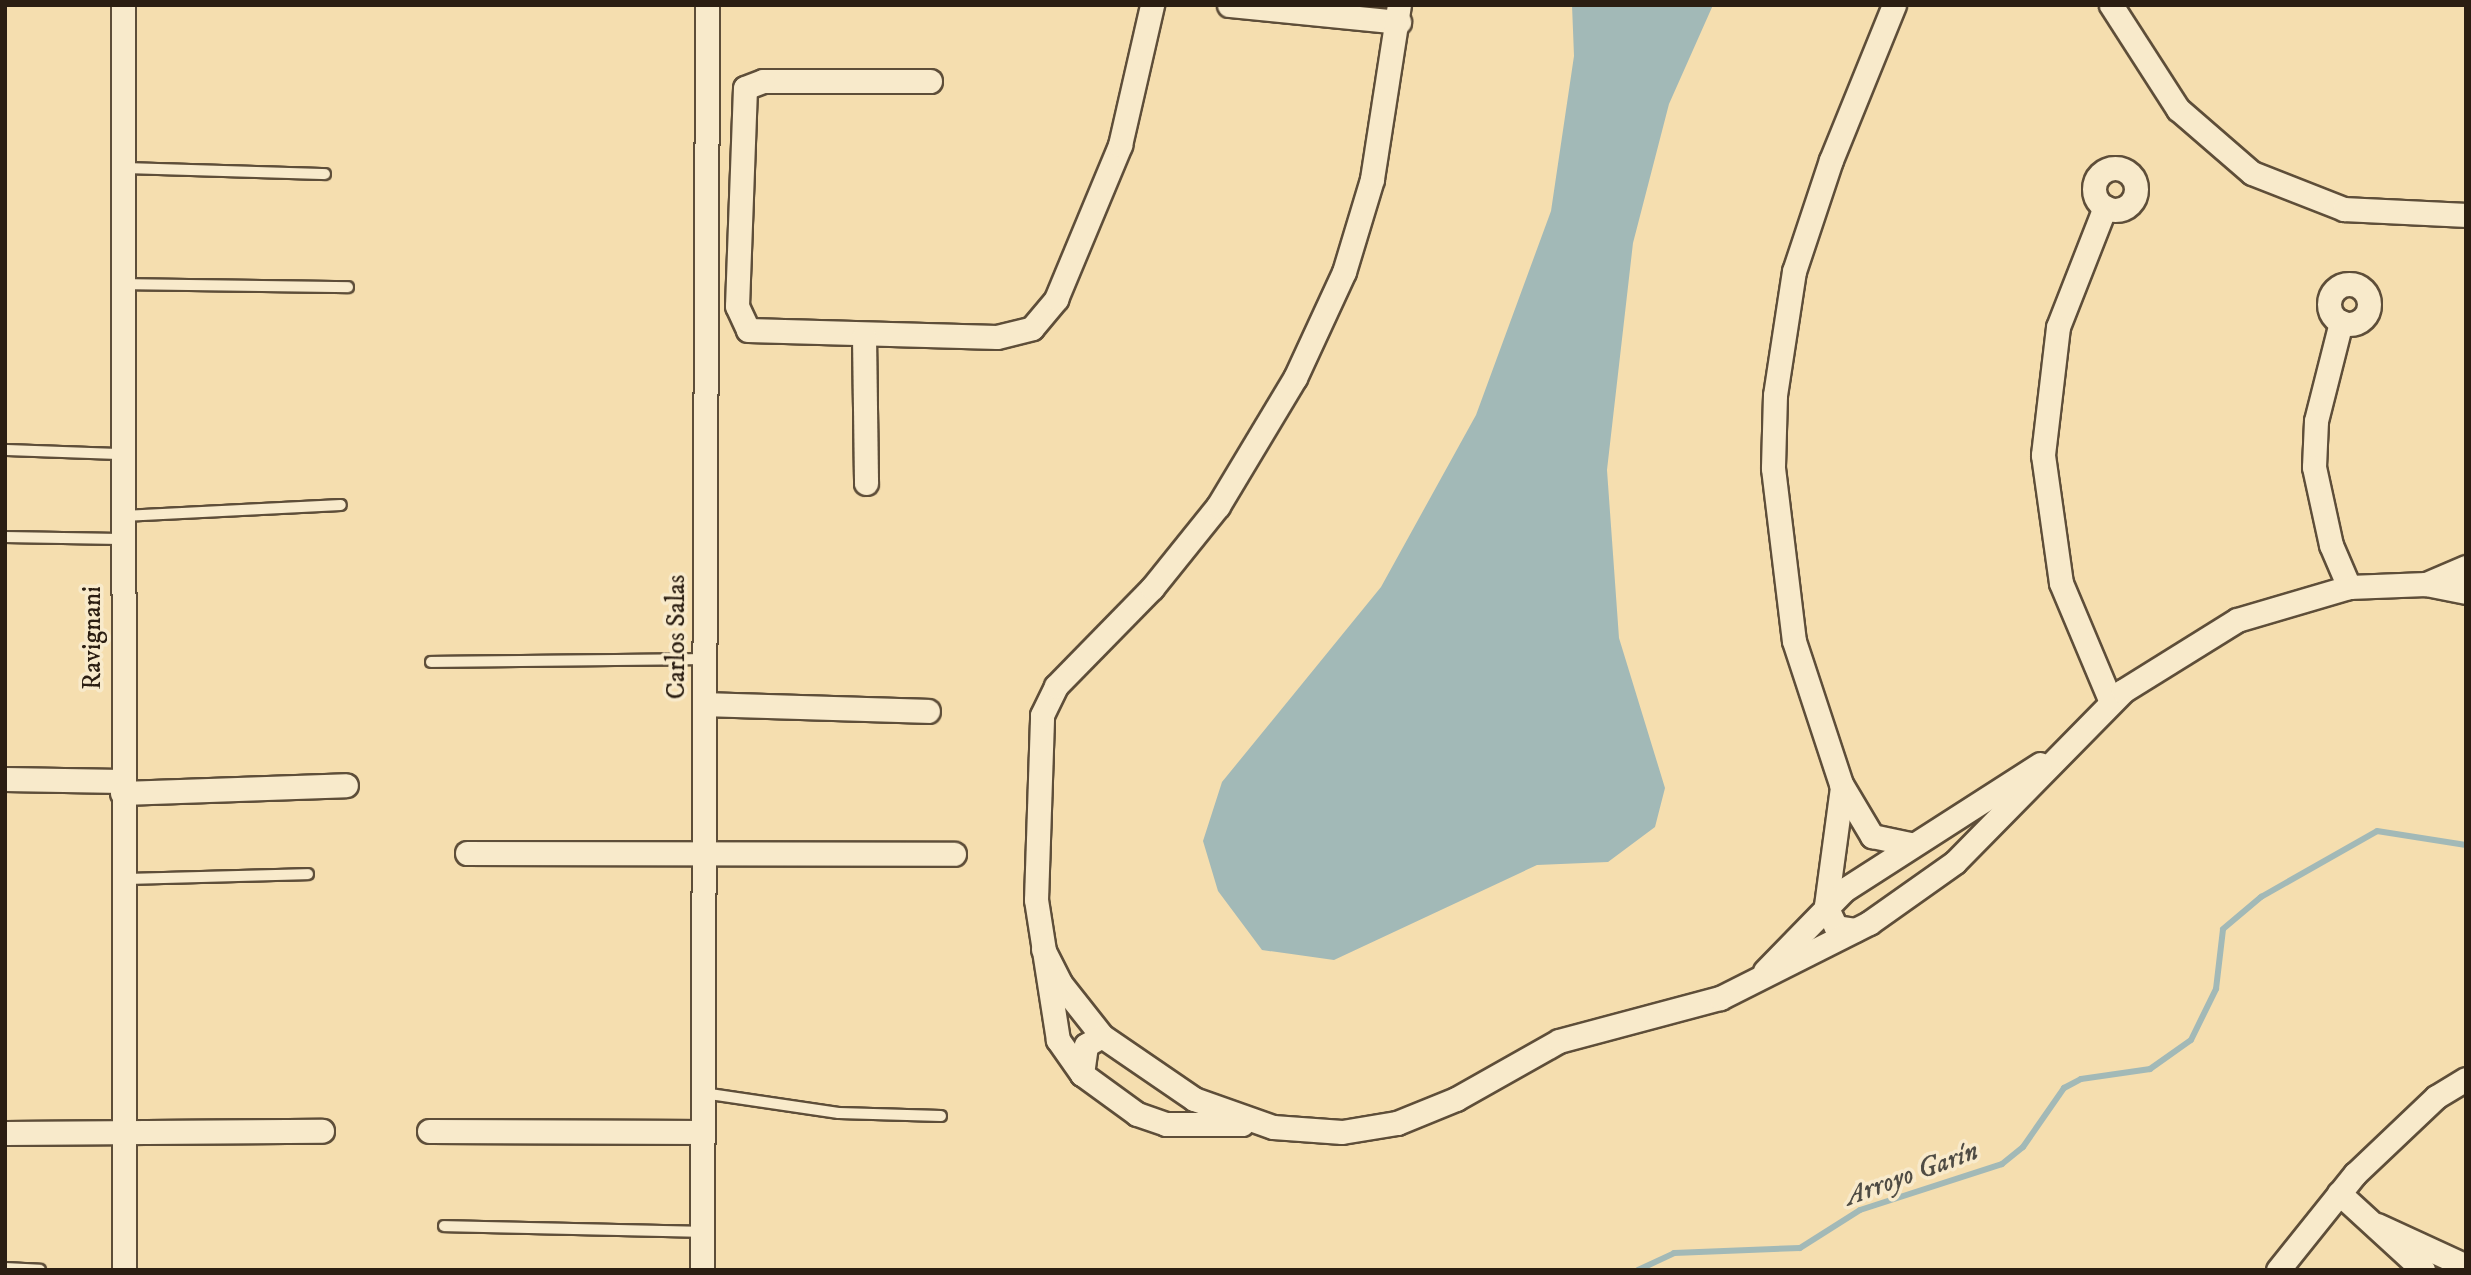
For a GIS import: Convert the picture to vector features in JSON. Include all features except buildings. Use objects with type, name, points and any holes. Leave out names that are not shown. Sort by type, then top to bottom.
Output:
[{"type":"street","name":"Ravignani","points":[[123,5],[120,539],[124,1270]]},
{"type":"street","name":"Carlos Salas","points":[[702,1270],[707,5]]},
{"type":"street","points":[[930,81],[763,81],[745,88],[740,102],[737,306],[743,322],[756,335],[998,337],[1032,328],[1045,316],[1120,145],[1152,5]]},
{"type":"street","points":[[1229,5],[1399,14],[1382,132],[1360,219],[1295,378],[1211,515],[1047,703],[1036,900],[1058,1040],[1082,1074],[1137,1114],[1177,1125],[1252,1123],[1342,1132],[1397,1123],[1456,1099],[1559,1041],[1750,986],[1856,930],[1955,862],[2067,744],[2111,702],[2157,667],[2237,620],[2349,587],[2426,584],[2466,592]]},
{"type":"street","points":[[1894,5],[1807,225],[1775,395],[1773,468],[1792,628],[1842,784],[1872,836],[1911,844]]},
{"type":"street","points":[[2111,5],[2178,109],[2252,173],[2344,209],[2466,215]]},
{"type":"street","points":[[2105,207],[2058,327],[2043,455],[2061,583],[2111,702]]},
{"type":"street","points":[[2342,322],[2316,421],[2314,467],[2331,545],[2349,587]]},
{"type":"street","points":[[864,336],[866,483]]},
{"type":"street","points":[[2426,584],[2466,567]]},
{"type":"street","points":[[705,704],[928,711]]},
{"type":"street","points":[[1750,986],[1826,906],[1911,844],[2067,744]]},
{"type":"street","points":[[5,779],[122,787],[346,785]]},
{"type":"street","points":[[1842,784],[1838,855],[1826,906],[1836,927],[1856,930]]},
{"type":"street","points":[[1931,832],[1950,838],[1955,862]]},
{"type":"street","points":[[467,853],[704,856],[954,854]]},
{"type":"street","points":[[1043,948],[1060,983],[1102,1036],[1162,1082],[1252,1123]]},
{"type":"street","points":[[1082,1074],[1086,1045],[1102,1036]]},
{"type":"street","points":[[2278,1270],[2339,1193],[2404,1125],[2466,1079]]},
{"type":"street","points":[[1137,1114],[1161,1106],[1162,1082]]},
{"type":"street","points":[[5,1133],[322,1131]]},
{"type":"street","points":[[429,1132],[703,1132]]},
{"type":"street","points":[[2339,1193],[2423,1270]]},
{"type":"street","points":[[2363,1217],[2466,1266]]},
{"type":"lane","points":[[122,168],[326,174]]},
{"type":"lane","points":[[121,284],[348,287]]},
{"type":"lane","points":[[5,450],[120,454]]},
{"type":"lane","points":[[120,516],[341,505]]},
{"type":"lane","points":[[5,537],[120,539]]},
{"type":"lane","points":[[430,662],[705,659]]},
{"type":"lane","points":[[122,879],[308,874]]},
{"type":"lane","points":[[703,1093],[839,1114],[941,1116]]},
{"type":"lane","points":[[444,1226],[702,1231]]},
{"type":"lane","points":[[5,1268],[40,1270]]},
{"type":"water","points":[[1572,5],[1713,5],[1669,104],[1633,243],[1607,470],[1619,638],[1665,788],[1655,827],[1608,862],[1537,865],[1334,960],[1262,950],[1218,891],[1203,841],[1222,782],[1381,587],[1476,415],[1551,211],[1574,56]]},
{"type":"waterway","name":"Arroyo Garín","points":[[1638,1270],[1674,1253],[1800,1248],[1860,1210],[2002,1164],[2023,1147],[2064,1088],[2081,1079],[2150,1069],[2191,1040],[2216,989],[2223,929],[2261,897],[2377,831],[2466,845]]}]
